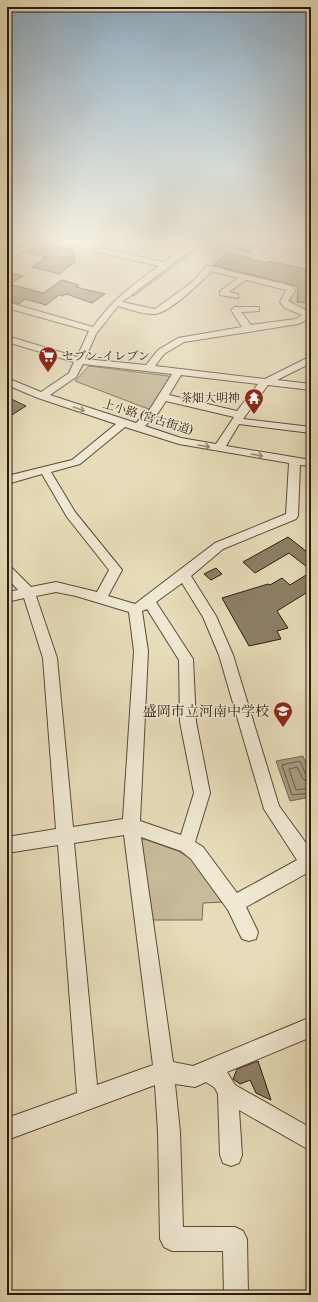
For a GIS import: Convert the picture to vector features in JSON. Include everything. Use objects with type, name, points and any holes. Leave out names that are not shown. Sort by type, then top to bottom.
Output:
[{"type":"street","points":[[42,396],[73,375],[81,361],[94,330],[104,315],[115,303]]},
{"type":"street","points":[[119,303],[155,312],[168,303]]},
{"type":"street","points":[[285,303],[292,308],[309,314]]},
{"type":"street","points":[[7,305],[94,330]]},
{"type":"street","points":[[248,328],[232,310],[256,309]]},
{"type":"street","points":[[148,369],[161,352],[181,340],[298,321],[309,314]]},
{"type":"street","points":[[7,339],[81,361],[264,383],[311,387]]},
{"type":"street","points":[[219,448],[238,418],[264,383],[311,359]]},
{"type":"street","points":[[137,428],[154,411],[178,373]]},
{"type":"street","name":"上小路 (宮古街道)","points":[[9,384],[122,424],[179,441],[311,464]]},
{"type":"street","points":[[163,397],[238,418],[311,430]]},
{"type":"street","points":[[7,480],[76,462],[122,424]]},
{"type":"street","points":[[135,609],[184,575],[219,546],[292,516],[295,462]]},
{"type":"street","points":[[44,470],[71,514],[116,570],[100,598]]},
{"type":"street","points":[[7,570],[28,592],[50,658],[64,835],[88,1099]]},
{"type":"street","points":[[184,575],[209,616],[226,655],[272,809],[310,864],[234,904]]},
{"type":"street","points":[[7,597],[56,587],[100,598],[135,609]]},
{"type":"street","points":[[148,600],[186,659],[188,722],[202,793],[186,845]]},
{"type":"street","points":[[135,609],[141,651],[131,826],[164,1071],[169,1132],[172,1239],[235,1239],[236,1295]]},
{"type":"street","points":[[7,845],[64,835],[131,826],[186,845],[197,853],[234,904],[249,932]]},
{"type":"street","points":[[7,1129],[164,1071],[195,1077],[206,1070],[311,1027]]},
{"type":"street","points":[[206,1070],[222,1081],[228,1092],[232,1154]]},
{"type":"street","points":[[228,1092],[311,1140]]},
{"type":"shaded area","points":[[290,303],[311,303],[311,313],[299,310]]},
{"type":"shaded area","points":[[89,366],[168,376],[172,378],[151,410],[75,381]]},
{"type":"shaded area","points":[[140,839],[144,839],[178,851],[192,859],[224,902],[203,903],[202,920],[152,920]]},
{"type":"water","points":[[303,756],[311,777],[311,797],[290,801],[276,761]]},
{"type":"building","points":[[38,303],[49,303],[46,305]]},
{"type":"building","points":[[7,397],[26,406],[7,418]]},
{"type":"building","points":[[288,537],[311,555],[311,570],[289,553],[255,573],[243,562]]},
{"type":"building","points":[[216,568],[222,574],[211,580],[204,574]]},
{"type":"building","points":[[311,572],[311,590],[277,611],[288,628],[277,631],[281,639],[249,646],[222,598],[268,584],[270,585],[282,578],[290,585]]},
{"type":"building","points":[[258,1061],[271,1100],[256,1093],[250,1080],[240,1084],[233,1079],[237,1069]]},
{"type":"place","name":"セブン-イレブン","points":[[48,373]]},
{"type":"place","name":"茶畑大明神","points":[[254,415]]},
{"type":"place","name":"盛岡市立河南中学校","points":[[283,728]]}]
